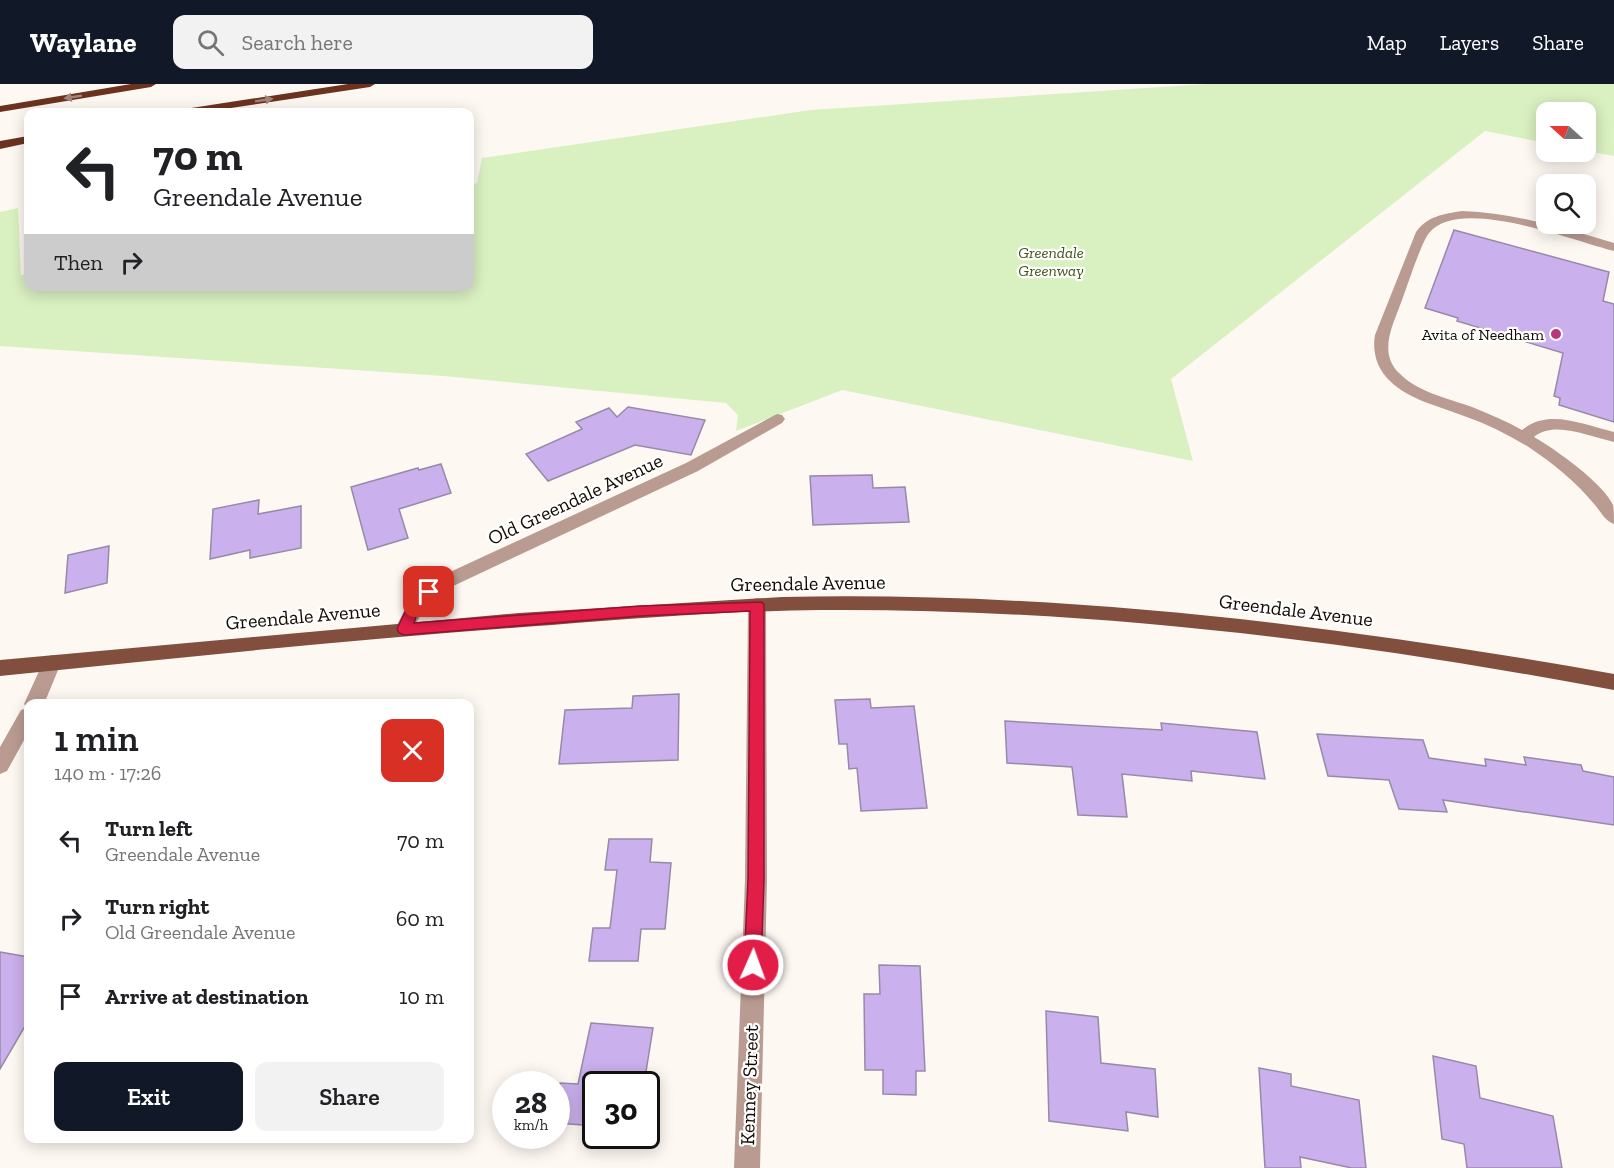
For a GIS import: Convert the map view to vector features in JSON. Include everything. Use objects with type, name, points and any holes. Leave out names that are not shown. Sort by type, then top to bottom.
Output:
[{"type":"highway","points":[[0,109],[151,84]]},
{"type":"highway","points":[[211,108],[370,84]]},
{"type":"highway","points":[[0,145],[24,141]]},
{"type":"main road","name":"Greendale Avenue","points":[[0,668],[404,629],[640,611],[820,603],[939,605],[1127,615],[1207,622],[1313,633],[1446,652],[1614,682]]},
{"type":"street","points":[[1612,512],[1581,480],[1523,437],[1478,415],[1405,385],[1394,377],[1381,357],[1382,335],[1421,237],[1433,222],[1452,214],[1474,214],[1514,220],[1614,247]]},
{"type":"street","name":"Old Greendale Avenue","points":[[404,629],[406,620],[420,601],[443,584],[692,467],[777,419]]},
{"type":"street","points":[[1523,437],[1538,424],[1554,423],[1614,437]]},
{"type":"street","name":"Kenney Street","points":[[747,1168],[756,880],[757,605]]},
{"type":"street","points":[[36,699],[52,663]]},
{"type":"street","points":[[0,765],[24,723]]},
{"type":"green space","name":"Greendale Greenway","points":[[1207,84],[1614,84],[1614,156],[1596,153],[1596,102],[1536,102],[1536,141],[1485,131],[1171,379],[1193,461],[842,390],[736,431],[738,415],[726,403],[444,376],[0,346],[0,212],[18,208],[21,275],[24,275],[24,291],[474,291],[474,184],[477,183],[482,158],[811,110]]},
{"type":"building","name":"Avita of Needham","points":[[1454,230],[1609,272],[1603,301],[1614,304],[1614,422],[1559,405],[1560,398],[1554,396],[1563,353],[1457,321],[1458,318],[1425,308]]},
{"type":"building","points":[[628,407],[705,420],[691,455],[635,445],[548,481],[526,454],[582,429],[576,422],[609,408],[617,417]]},
{"type":"building","points":[[441,464],[451,493],[399,509],[408,538],[368,550],[351,487],[418,468],[419,470]]},
{"type":"building","points":[[872,475],[873,488],[905,487],[909,522],[813,525],[810,476]]},
{"type":"building","points":[[259,500],[258,514],[301,506],[301,548],[250,558],[250,550],[210,559],[213,509]]},
{"type":"building","points":[[109,546],[107,583],[65,593],[68,555]]},
{"type":"building","points":[[679,694],[678,760],[559,764],[565,710],[632,708],[633,696]]},
{"type":"building","points":[[870,699],[871,708],[914,706],[927,808],[861,811],[857,768],[849,769],[847,744],[839,744],[835,700]]},
{"type":"building","points":[[1005,721],[1162,730],[1161,723],[1257,732],[1265,779],[1191,771],[1192,781],[1122,774],[1127,817],[1078,815],[1072,767],[1007,763]]},
{"type":"building","points":[[1317,734],[1423,740],[1429,758],[1486,766],[1485,759],[1526,765],[1524,757],[1581,765],[1583,771],[1614,777],[1614,825],[1443,800],[1447,812],[1399,809],[1389,780],[1328,776]]},
{"type":"building","points":[[609,839],[652,839],[650,862],[671,863],[665,929],[641,929],[638,961],[589,961],[593,928],[610,928],[617,870],[605,870]]},
{"type":"building","points":[[0,952],[24,956],[24,1028],[0,1069]]},
{"type":"building","points":[[879,965],[920,966],[925,1071],[916,1071],[916,1095],[883,1094],[883,1070],[865,1070],[864,994],[880,994]]},
{"type":"building","points":[[1046,1011],[1098,1017],[1101,1063],[1155,1069],[1158,1117],[1126,1112],[1128,1131],[1049,1121]]},
{"type":"building","points":[[591,1023],[653,1028],[646,1071],[582,1071],[582,1125],[570,1124],[570,1084],[578,1084]]},
{"type":"building","points":[[1433,1056],[1476,1066],[1480,1098],[1553,1116],[1562,1168],[1467,1168],[1464,1144],[1442,1139]]},
{"type":"building","points":[[1259,1068],[1291,1074],[1291,1086],[1359,1100],[1366,1168],[1352,1168],[1300,1157],[1301,1168],[1265,1168]]},
{"type":"place","name":"Avita of Needham","points":[[1556,334]]},
{"type":"route","points":[[429,592],[412,611],[406,620],[404,629],[640,611],[757,605],[756,880],[753,965]]}]
